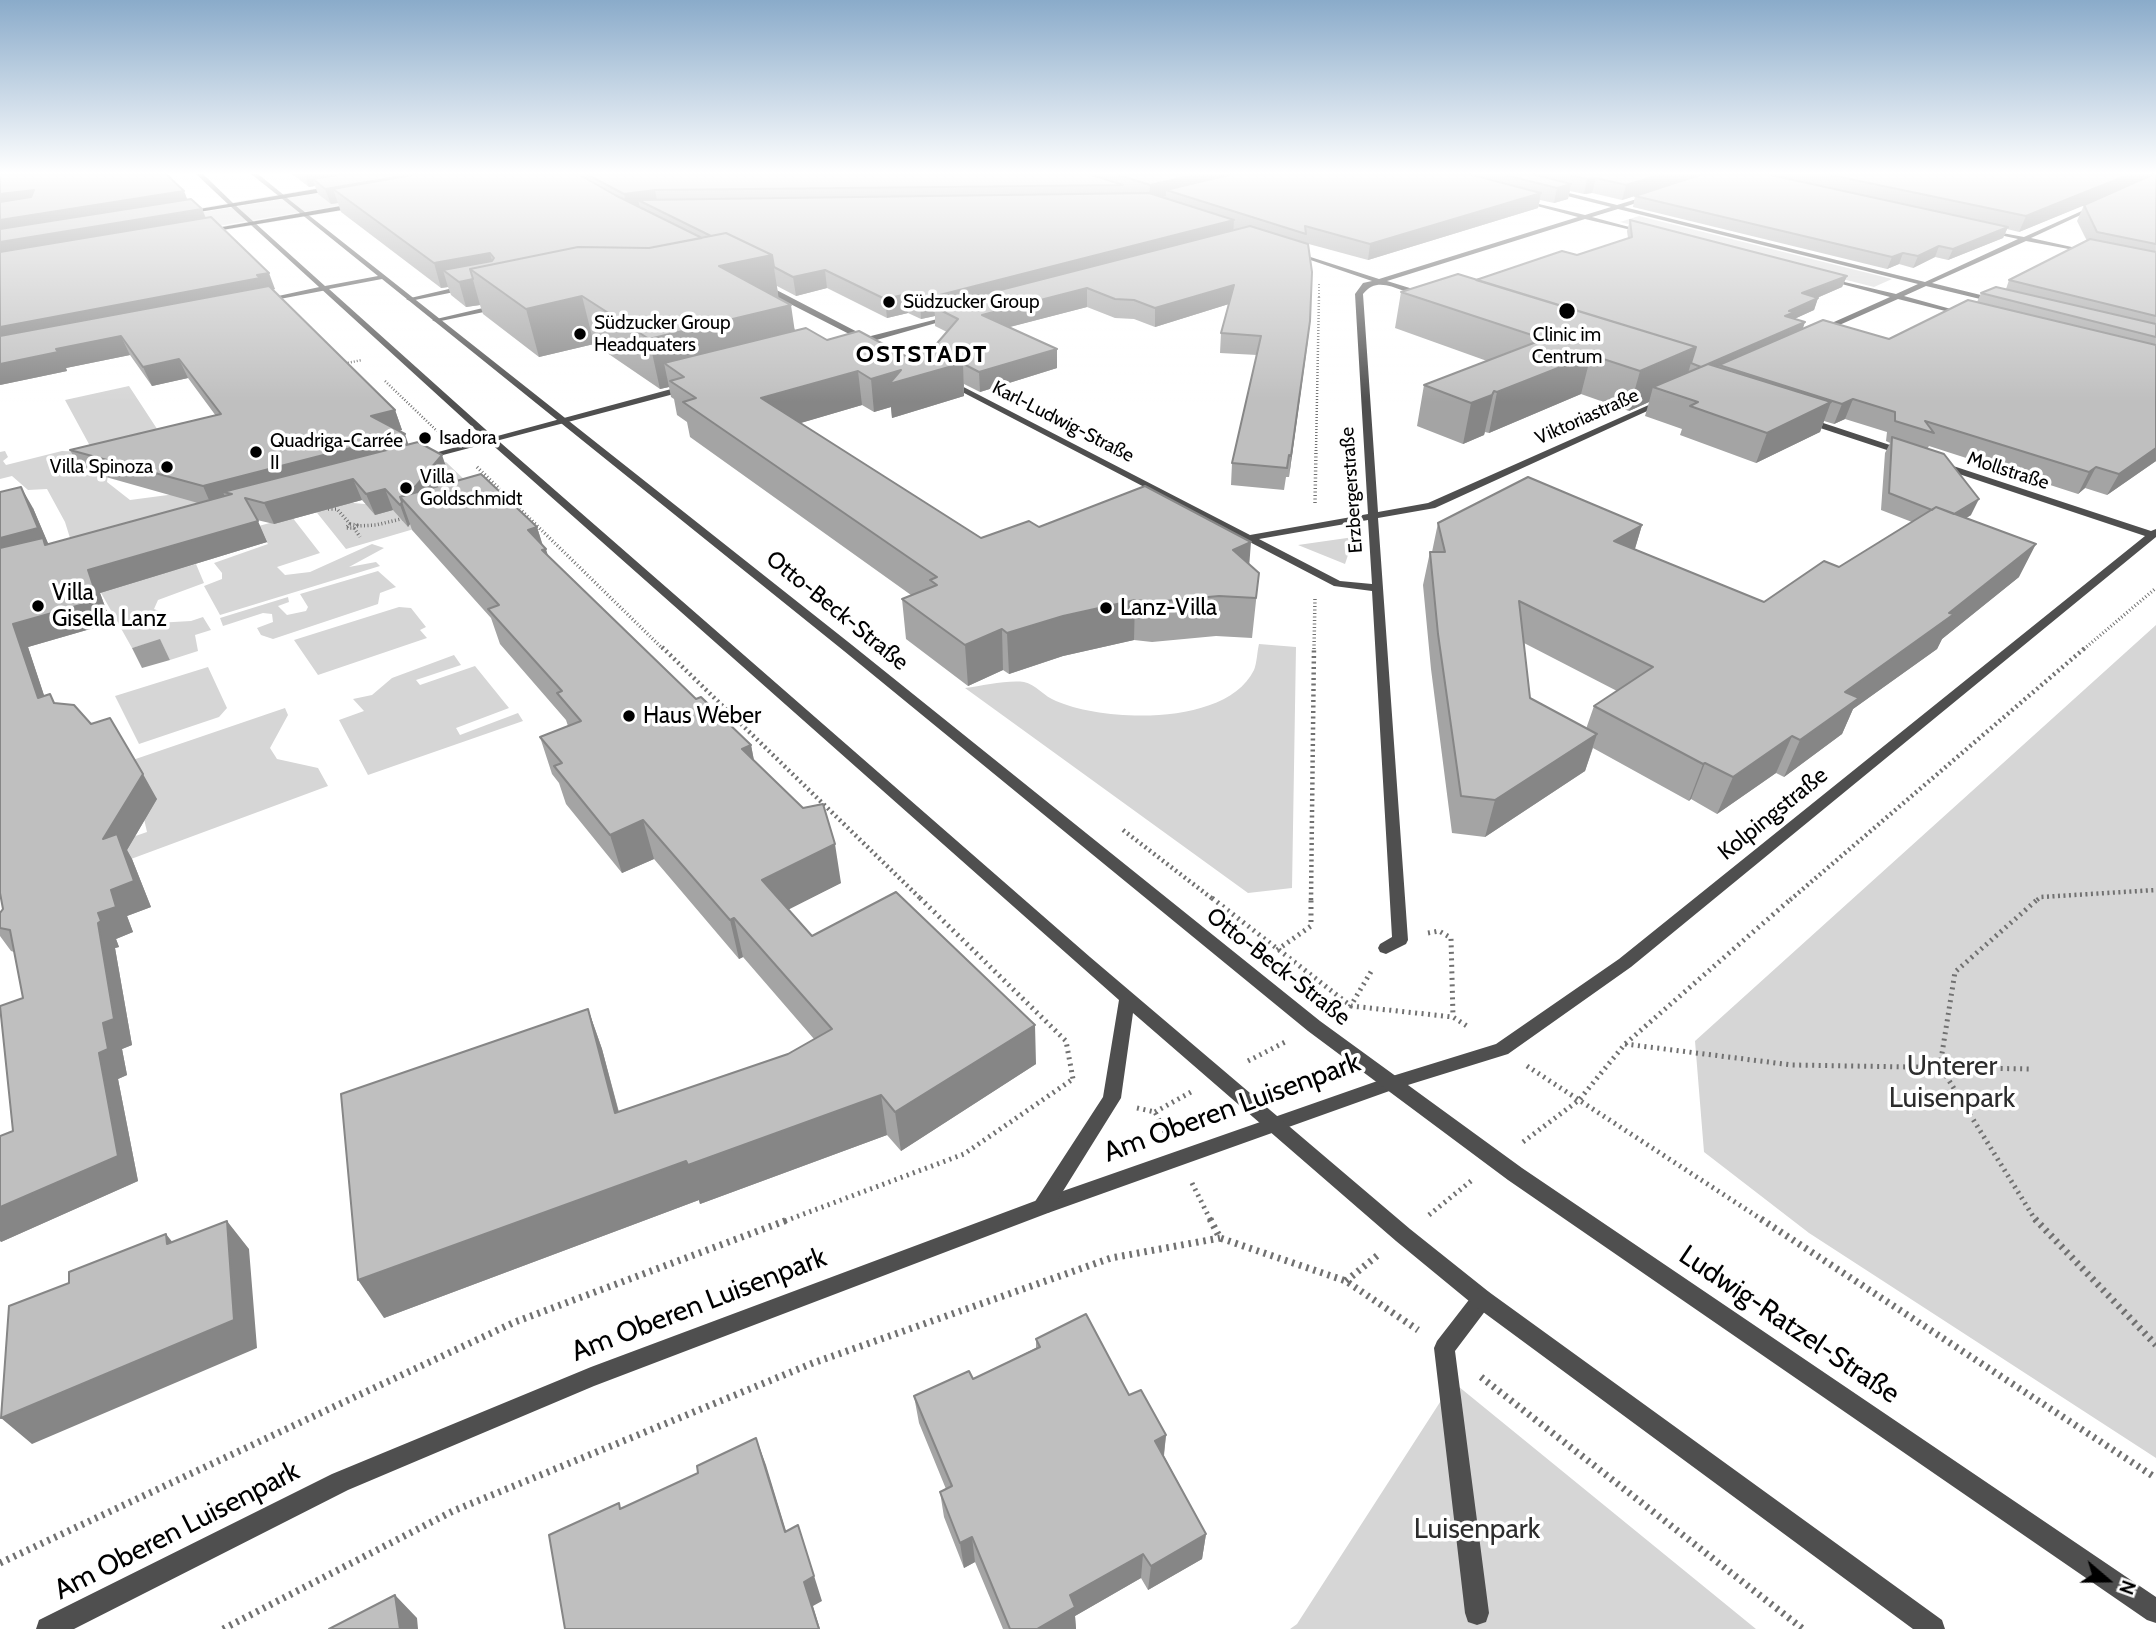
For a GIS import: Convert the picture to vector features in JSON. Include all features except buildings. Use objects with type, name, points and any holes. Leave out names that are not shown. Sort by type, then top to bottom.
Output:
[{"type":"street","points":[[283,250],[491,439],[1127,998],[1403,1235],[1482,1299],[1933,1629]]},
{"type":"street","name":"Otto-Beck-Straße","points":[[349,250],[1314,1026],[1392,1083]]},
{"type":"street","points":[[1285,250],[1430,298]]},
{"type":"street","points":[[1379,281],[1479,250]]},
{"type":"street","points":[[1789,250],[2007,304]]},
{"type":"street","points":[[1811,335],[2001,250]]},
{"type":"street","points":[[2076,250],[2090,253]]},
{"type":"street","points":[[1819,276],[1975,316]]},
{"type":"street","points":[[254,302],[382,277]]},
{"type":"street","name":"Erzbergerstraße","points":[[1379,281],[1366,285],[1359,294],[1378,588],[1393,944]]},
{"type":"street","points":[[759,284],[878,346]]},
{"type":"street","points":[[410,299],[471,286]]},
{"type":"street","points":[[436,320],[514,303]]},
{"type":"street","points":[[840,347],[959,315]]},
{"type":"street","name":"Karl-Ludwig-Straße","points":[[934,375],[1338,584],[1378,588]]},
{"type":"street","points":[[410,461],[692,386]]},
{"type":"street","name":"Viktoriastraße","points":[[1249,538],[1431,506],[1675,397]]},
{"type":"street","points":[[1792,416],[1911,455]]},
{"type":"street","name":"Mollstraße","points":[[1937,464],[2154,534]]},
{"type":"street","name":"Kolpingstraße","points":[[1392,1083],[1502,1049],[1593,986],[2154,534]]},
{"type":"street","points":[[1043,1206],[1112,1098],[1127,998]]},
{"type":"street","name":"Am Oberen Luisenpark","points":[[48,1629],[340,1482],[591,1377],[1043,1206],[1392,1083]]},
{"type":"street","name":"Ludwig-Ratzel-Straße","points":[[1392,1083],[1497,1160],[2156,1611]]},
{"type":"street","points":[[1478,1613],[1444,1348],[1482,1299]]},
{"type":"path","points":[[1315,527],[1319,271],[1334,266]]},
{"type":"path","points":[[353,350],[371,368]]},
{"type":"path","points":[[336,366],[362,360]]},
{"type":"path","points":[[380,377],[457,448],[1066,1041],[1073,1079]]},
{"type":"path","points":[[335,503],[322,506],[337,509],[356,527],[415,515]]},
{"type":"path","points":[[356,527],[360,537]]},
{"type":"path","points":[[1277,950],[1311,926],[1312,648],[1316,573]]},
{"type":"path","points":[[1346,1282],[1497,1160],[1579,1100],[1625,1044],[1911,795],[2156,588]]},
{"type":"path","points":[[1073,1079],[1130,1107],[1155,1112],[1351,1006],[1393,944],[1439,931],[1451,938],[1453,1017],[1351,1006],[1112,821]]},
{"type":"path","points":[[2156,890],[2041,897],[1955,972],[1940,1066],[2039,1225],[2156,1345]]},
{"type":"path","points":[[1625,1044],[1792,1065],[2031,1069]]},
{"type":"path","points":[[0,1563],[515,1322],[964,1154],[1073,1079]]},
{"type":"path","points":[[1579,1100],[2156,1478]]},
{"type":"path","points":[[1155,1112],[1220,1238]]},
{"type":"path","points":[[223,1629],[453,1511],[813,1363],[1111,1258],[1220,1238],[1346,1282],[1444,1348],[1803,1629]]},
{"type":"green space","points":[[0,250],[77,250],[0,263]]},
{"type":"green space","points":[[1729,250],[1776,250],[1892,279],[1874,287]]},
{"type":"green space","points":[[129,386],[163,438],[90,446],[65,400]]},
{"type":"green space","points":[[5,451],[8,457],[3,461],[6,465],[62,451],[89,452],[109,468],[107,482],[130,500],[168,495],[183,490],[212,501],[70,538],[65,522],[47,489],[28,490],[12,476],[0,479],[0,452]]},
{"type":"green space","points":[[446,462],[492,506],[346,549],[306,499],[365,504],[454,492],[443,482],[448,475],[428,467]]},
{"type":"green space","points":[[292,517],[320,553],[277,567],[285,575],[310,572],[372,544],[384,548],[349,567],[376,562],[380,566],[220,615],[204,586],[222,579],[222,573],[214,563],[268,544],[255,527]]},
{"type":"green space","points":[[1354,537],[1345,564],[1298,545]]},
{"type":"green space","points":[[196,564],[204,583],[158,600],[154,609],[167,614],[156,623],[191,621],[203,617],[211,630],[195,635],[198,651],[170,660],[160,640],[132,648],[100,591]]},
{"type":"green space","points":[[378,571],[396,587],[380,593],[378,604],[273,639],[261,635],[257,628],[273,622],[272,614],[263,613],[223,626],[220,618],[288,597],[289,602],[278,606],[287,615],[306,611],[308,607],[300,594]]},
{"type":"green space","points":[[399,607],[411,608],[426,627],[420,630],[427,638],[318,675],[294,640]]},
{"type":"green space","name":"Unterer Luisenpark","points":[[2156,625],[2156,1458],[1809,1233],[1704,1152],[1695,1041]]},
{"type":"green space","points":[[1259,644],[1296,647],[1292,888],[1248,893],[965,688],[1002,682],[1024,682],[1056,701],[1077,708],[1103,713],[1162,715],[1218,702],[1239,689],[1254,670]]},
{"type":"green space","points":[[454,655],[461,665],[416,680],[420,685],[475,666],[509,708],[456,728],[460,735],[518,713],[523,721],[368,775],[339,720],[364,711],[353,699],[372,695],[392,678]]},
{"type":"green space","points":[[208,667],[227,708],[219,717],[139,744],[115,696]]},
{"type":"green space","points":[[285,708],[288,715],[270,748],[277,759],[318,768],[328,786],[131,859],[121,841],[147,832],[144,819],[36,793]]},
{"type":"green space","name":"Luisenpark","points":[[1453,1382],[1756,1629],[1290,1629],[1297,1624]]},
{"type":"shaded area","points":[[160,639],[170,660],[142,668],[132,648]]},
{"type":"place","name":"Südzucker Group","points":[[889,302]]},
{"type":"place","name":"Clinic im Centrum","points":[[1567,311]]},
{"type":"place","name":"Südzucker Group Headquaters","points":[[580,334]]},
{"type":"place","name":"Isadora","points":[[425,438]]},
{"type":"place","name":"Quadriga-Carrée II","points":[[256,452]]},
{"type":"place","name":"Villa Spinoza","points":[[167,467]]},
{"type":"place","name":"Villa Goldschmidt","points":[[406,488]]},
{"type":"place","name":"Villa Gisella Lanz","points":[[38,606]]},
{"type":"place","name":"Lanz-Villa","points":[[1106,608]]},
{"type":"place","name":"Haus Weber","points":[[629,716]]},
{"type":"district","name":"OSTSTADT","points":[[922,355]]}]
